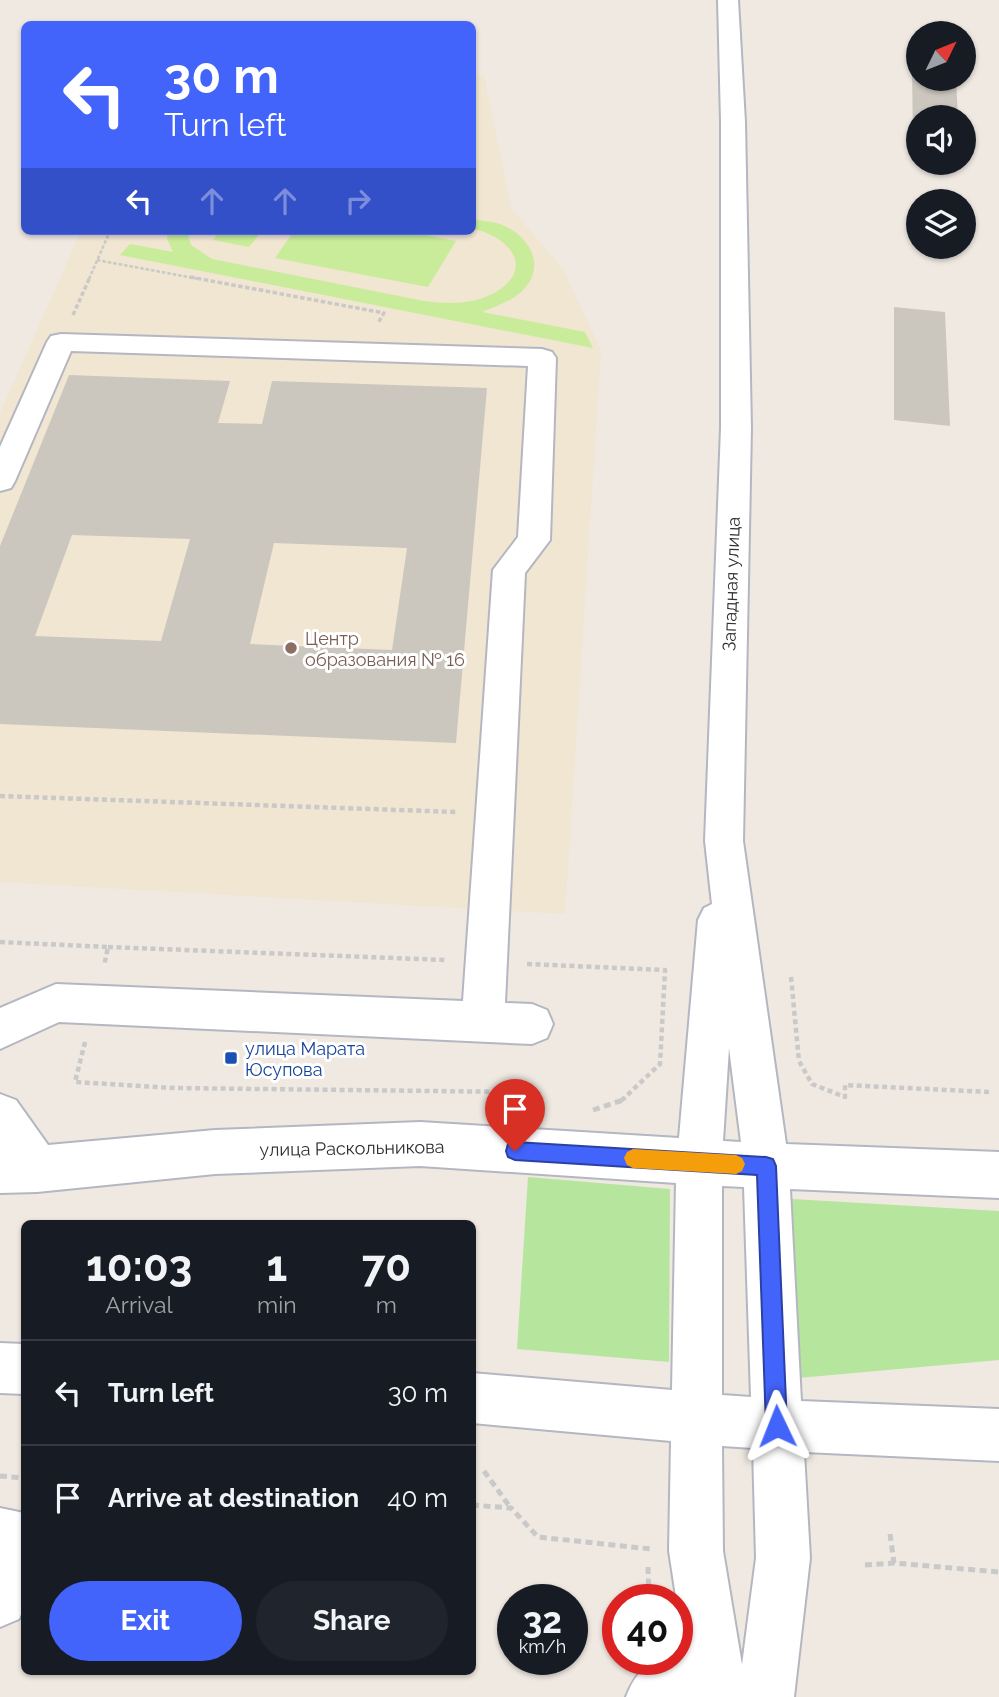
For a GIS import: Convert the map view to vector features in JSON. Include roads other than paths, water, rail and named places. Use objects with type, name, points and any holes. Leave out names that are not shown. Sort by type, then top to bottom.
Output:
[{"type":"street","name":"Западная улица","points":[[728,0],[733,122],[736,428],[724,841],[766,1166]]},
{"type":"street","points":[[0,481],[61,342],[542,358],[534,540],[509,570],[483,1022]]},
{"type":"street","points":[[654,1697],[716,1675],[696,1551],[699,1162],[724,841]]},
{"type":"street","points":[[0,1029],[56,1003],[532,1024]]},
{"type":"street","points":[[0,1115],[19,1170]]},
{"type":"street","name":"улица Раскольникова","points":[[19,1170],[215,1152],[420,1144],[766,1166],[852,1167],[999,1175]]},
{"type":"street","points":[[766,1166],[783,1558],[766,1697]]},
{"type":"street","points":[[0,1368],[21,1369]]},
{"type":"street","points":[[476,1398],[777,1426],[999,1435]]},
{"type":"street","points":[[0,1535],[15,1536],[0,1600]]},
{"type":"place","name":"Центр образования № 16","points":[[291,648]]},
{"type":"place","name":"улица Марата Юсупова","points":[[231,1058]]}]
